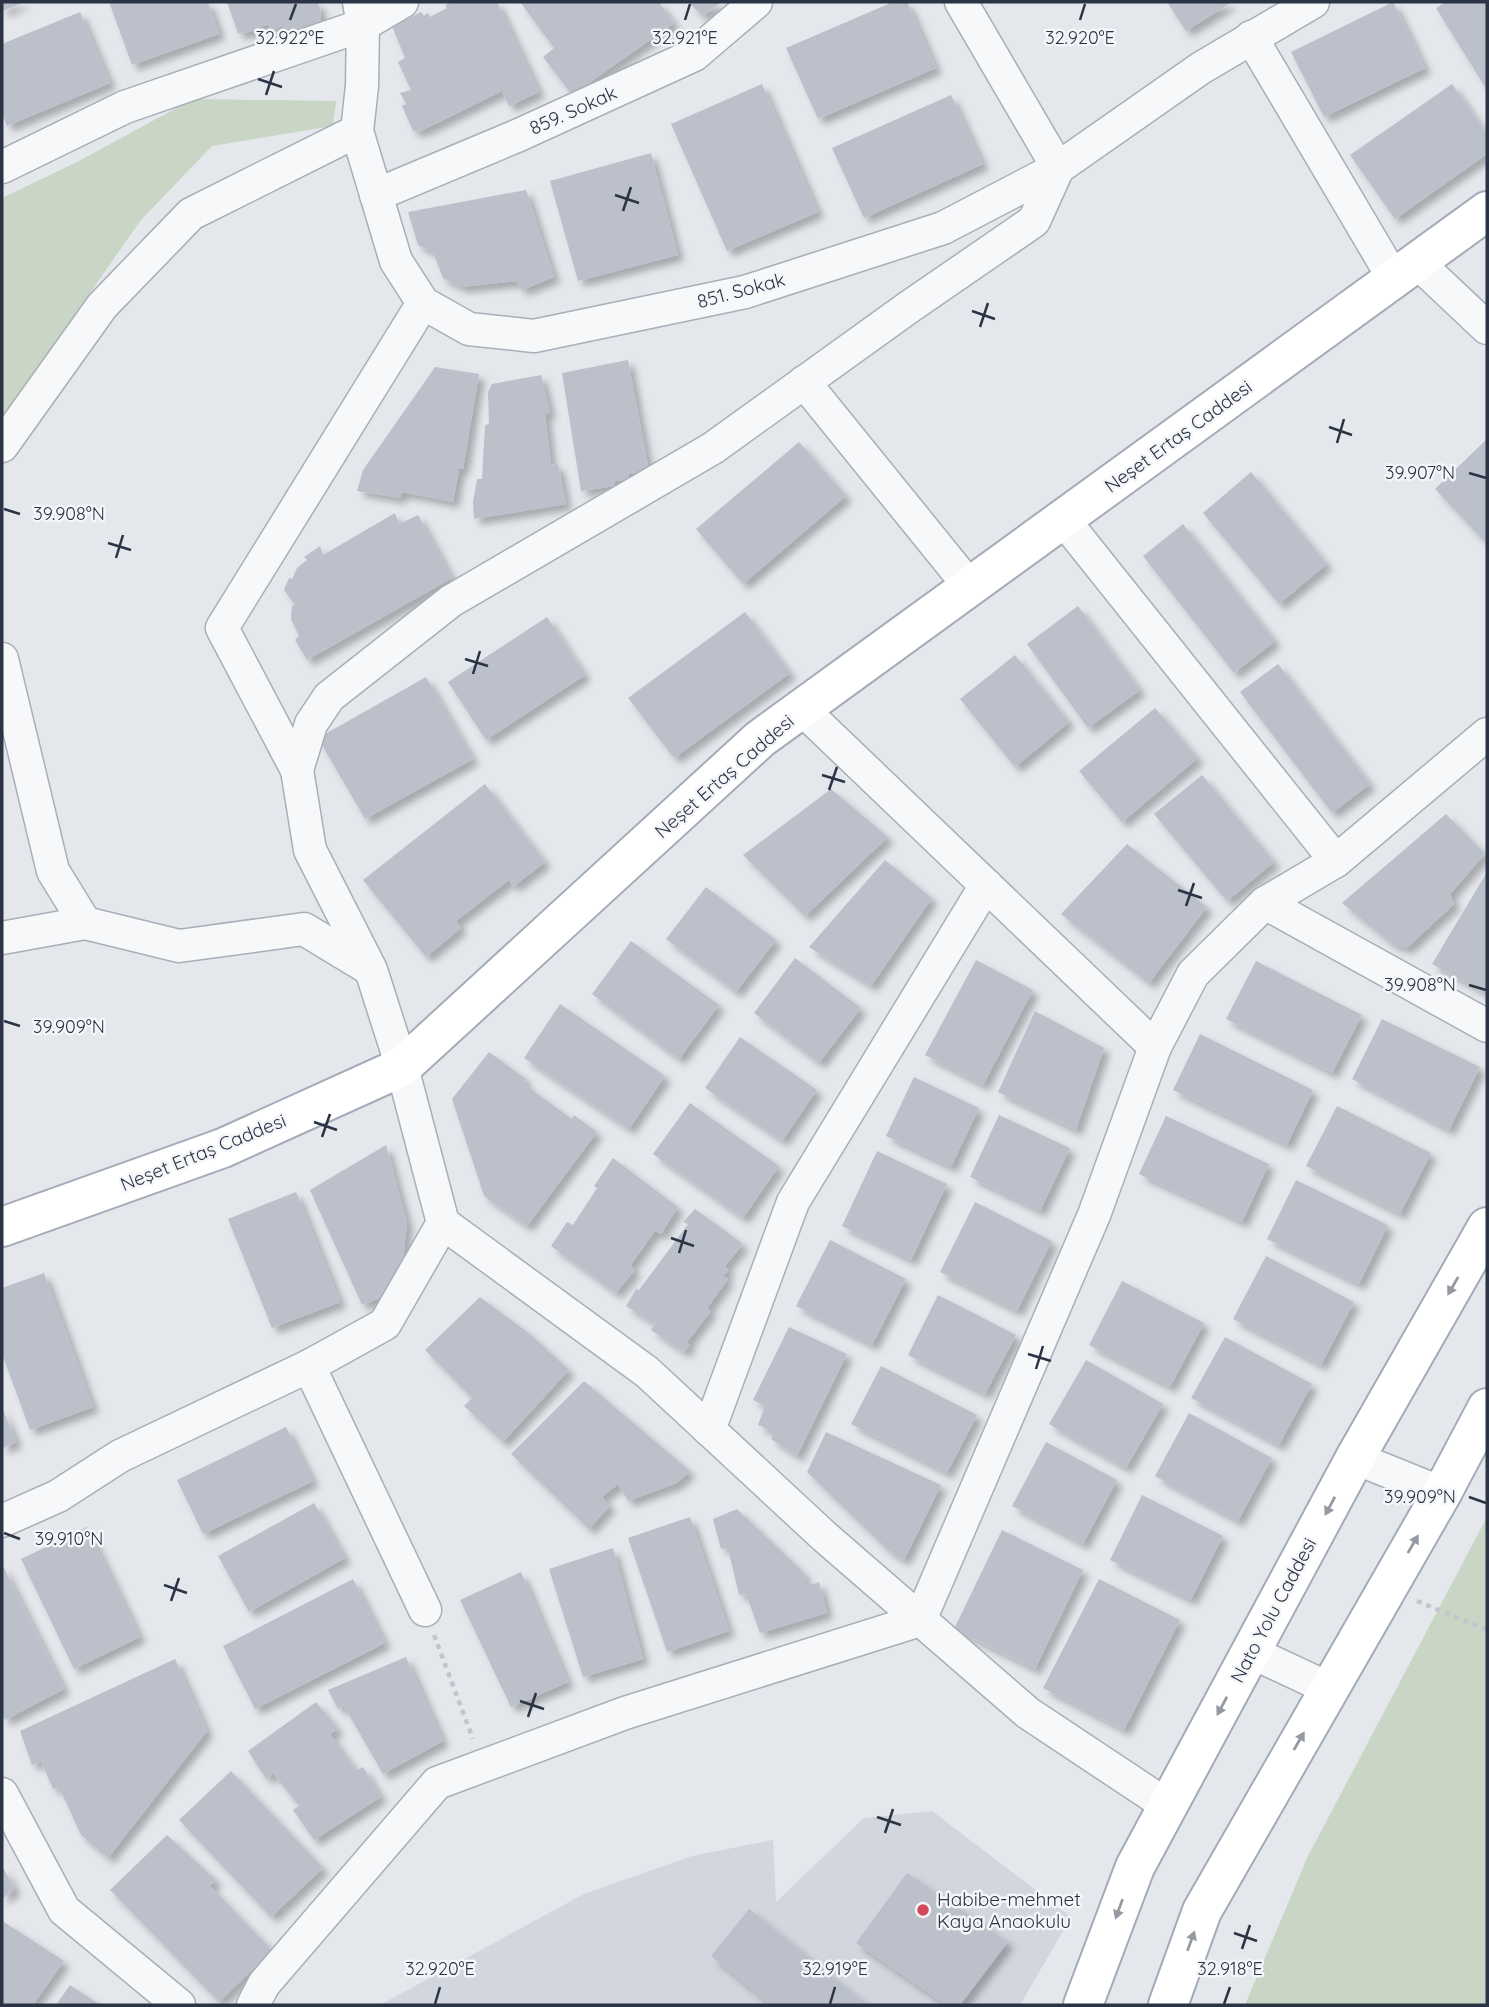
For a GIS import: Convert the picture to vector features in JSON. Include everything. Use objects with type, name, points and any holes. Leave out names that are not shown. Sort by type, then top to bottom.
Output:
[{"type":"main road","name":"Neşet Ertaş Caddesi","points":[[2,1227],[223,1148],[402,1067],[760,739],[1487,211]]},
{"type":"main road","name":"Nato Yolu Caddesi","points":[[1083,2005],[1135,1867],[1355,1458],[1487,1227]]},
{"type":"main road","points":[[1168,2005],[1202,1911],[1442,1493],[1487,1408]]},
{"type":"street","points":[[2,167],[125,107],[361,13],[402,2]]},
{"type":"street","name":"859. Sokak","points":[[376,195],[519,135],[694,55],[756,2]]},
{"type":"street","points":[[297,770],[312,724],[329,697],[451,601],[713,448],[1034,221],[1058,168],[961,2]]},
{"type":"street","name":"851. Sokak","points":[[361,13],[362,86],[357,131],[396,261],[423,303],[469,329],[534,337],[732,295],[943,229],[1058,168],[1201,68],[1313,2]]},
{"type":"street","points":[[1251,37],[1405,271],[1487,328]]},
{"type":"street","points":[[2,446],[102,306],[191,215],[357,131]]},
{"type":"street","points":[[423,303],[222,628],[297,770],[310,850],[371,970],[402,1067],[443,1223],[647,1372],[825,1537],[1028,1713],[1168,1806]]},
{"type":"street","points":[[804,382],[970,587]]},
{"type":"street","points":[[1063,519],[1336,861]]},
{"type":"street","points":[[2,659],[54,871],[85,923]]},
{"type":"street","points":[[802,709],[1155,1047]]},
{"type":"street","points":[[253,2005],[264,1984],[437,1783],[625,1713],[920,1620],[1094,1215],[1155,1047],[1193,974],[1265,903],[1336,861],[1487,734]]},
{"type":"street","points":[[709,1430],[793,1202],[986,885]]},
{"type":"street","points":[[1265,903],[1487,1026]]},
{"type":"street","points":[[2,938],[85,923],[179,946],[304,929],[371,970]]},
{"type":"street","points":[[2,1521],[58,1496],[120,1456],[309,1366],[386,1325],[443,1223]]},
{"type":"street","points":[[309,1366],[425,1611]]},
{"type":"street","points":[[1355,1458],[1442,1493]]},
{"type":"street","points":[[1251,1652],[1330,1689]]},
{"type":"street","points":[[2,1794],[64,1910],[179,2005]]},
{"type":"path","points":[[1387,1588],[1487,1630]]},
{"type":"path","points":[[425,1611],[483,1766]]},
{"type":"shaded area","points":[[932,1811],[1071,1917],[1020,2005],[380,2005],[584,1894],[692,1856],[773,1840],[776,1902],[864,1818]]},
{"type":"green space","points":[[193,99],[336,101],[333,126],[212,146],[141,220],[2,418],[2,198],[77,162]]},
{"type":"green space","points":[[1487,1517],[1487,2005],[1245,2005],[1308,1856]]},
{"type":"building","points":[[2,2],[25,2],[2,11]]},
{"type":"building","points":[[109,2],[208,2],[219,34],[132,65]]},
{"type":"building","points":[[227,2],[317,2],[321,21],[302,29],[283,29],[283,26],[271,30],[268,24],[249,32],[238,33]]},
{"type":"building","points":[[452,2],[497,2],[539,92],[509,106],[502,91],[423,130],[413,131],[402,106],[406,104],[400,93],[411,90],[398,62],[405,58],[392,26],[421,12],[424,16],[428,13],[430,17],[447,8],[445,5]]},
{"type":"building","points":[[520,2],[659,2],[674,23],[572,95],[543,57],[554,48]]},
{"type":"building","points":[[688,2],[721,2],[703,16]]},
{"type":"building","points":[[893,2],[907,2],[936,68],[818,119],[786,48]]},
{"type":"building","points":[[1167,2],[1232,2],[1186,31]]},
{"type":"building","points":[[1393,2],[1425,68],[1324,117],[1291,52]]},
{"type":"building","points":[[1446,2],[1487,2],[1487,90],[1436,8]]},
{"type":"building","points":[[80,12],[110,83],[7,126],[2,113],[2,44]]},
{"type":"building","points":[[762,84],[818,212],[727,251],[671,124]]},
{"type":"building","points":[[1452,84],[1487,134],[1487,154],[1395,219],[1350,155]]},
{"type":"building","points":[[951,95],[983,164],[864,218],[832,148]]},
{"type":"building","points":[[651,153],[678,255],[578,281],[550,181]]},
{"type":"building","points":[[526,190],[554,277],[522,290],[516,281],[462,287],[443,278],[433,252],[418,245],[408,212]]},
{"type":"building","points":[[628,360],[649,471],[628,474],[629,479],[615,481],[615,486],[581,491],[562,373]]},
{"type":"building","points":[[435,367],[479,374],[463,469],[459,469],[453,502],[402,492],[400,498],[357,491],[363,470]]},
{"type":"building","points":[[541,375],[550,413],[545,414],[551,465],[558,464],[566,504],[474,519],[473,502],[477,479],[482,479],[485,425],[489,424],[488,392],[492,384]]},
{"type":"building","points":[[1487,439],[1487,535],[1483,540],[1435,489]]},
{"type":"building","points":[[799,442],[846,496],[743,584],[696,529]]},
{"type":"building","points":[[1251,472],[1327,564],[1279,604],[1203,513]]},
{"type":"building","points":[[395,513],[399,524],[418,515],[452,578],[307,660],[295,640],[299,636],[291,619],[292,606],[295,605],[284,590],[289,578],[292,579],[297,568],[307,560],[304,557],[320,546],[323,555]]},
{"type":"building","points":[[1183,524],[1275,641],[1234,673],[1143,556]]},
{"type":"building","points":[[1078,606],[1140,690],[1088,728],[1027,644]]},
{"type":"building","points":[[745,612],[790,673],[674,758],[628,698]]},
{"type":"building","points":[[547,617],[585,675],[486,740],[448,682]]},
{"type":"building","points":[[1015,655],[1069,722],[1015,767],[960,699]]},
{"type":"building","points":[[1278,664],[1370,784],[1332,813],[1240,692]]},
{"type":"building","points":[[426,677],[473,759],[365,819],[318,738]]},
{"type":"building","points":[[1155,708],[1198,758],[1122,822],[1079,771]]},
{"type":"building","points":[[1202,775],[1274,862],[1227,901],[1154,814]]},
{"type":"building","points":[[485,784],[545,862],[513,887],[509,880],[456,921],[461,928],[426,957],[363,880]]},
{"type":"building","points":[[831,789],[888,837],[805,916],[743,855]]},
{"type":"building","points":[[1446,814],[1485,854],[1450,894],[1454,904],[1407,948],[1391,943],[1342,903]]},
{"type":"building","points":[[1127,844],[1207,907],[1149,983],[1061,914]]},
{"type":"building","points":[[885,860],[932,898],[871,986],[809,947]]},
{"type":"building","points":[[1487,872],[1487,994],[1432,964]]},
{"type":"building","points":[[706,887],[776,940],[736,992],[666,939]]},
{"type":"building","points":[[631,941],[719,1005],[679,1059],[592,994]]},
{"type":"building","points":[[795,958],[861,1008],[819,1063],[754,1013]]},
{"type":"building","points":[[976,960],[1033,990],[983,1085],[925,1055]]},
{"type":"building","points":[[1256,961],[1362,1015],[1332,1073],[1226,1019]]},
{"type":"building","points":[[560,1004],[665,1076],[629,1129],[524,1058]]},
{"type":"building","points":[[1035,1011],[1104,1048],[1076,1130],[998,1092]]},
{"type":"building","points":[[1382,1019],[1480,1067],[1449,1130],[1352,1079]]},
{"type":"building","points":[[1200,1034],[1313,1090],[1287,1145],[1173,1090]]},
{"type":"building","points":[[740,1037],[817,1090],[782,1141],[705,1088]]},
{"type":"building","points":[[489,1052],[526,1079],[524,1084],[572,1119],[574,1115],[597,1132],[527,1226],[484,1196],[452,1099]]},
{"type":"building","points":[[914,1077],[979,1108],[951,1167],[886,1136]]},
{"type":"building","points":[[690,1103],[779,1166],[743,1218],[653,1154]]},
{"type":"building","points":[[1337,1106],[1431,1153],[1400,1214],[1306,1166]]},
{"type":"building","points":[[999,1115],[1070,1148],[1040,1211],[970,1177]]},
{"type":"building","points":[[1166,1116],[1269,1164],[1242,1222],[1139,1174]]},
{"type":"building","points":[[386,1145],[407,1223],[402,1269],[387,1295],[362,1305],[310,1190]]},
{"type":"building","points":[[877,1151],[947,1184],[911,1260],[842,1226]]},
{"type":"building","points":[[613,1158],[678,1207],[661,1234],[655,1231],[630,1266],[635,1270],[616,1293],[551,1246],[567,1222],[573,1225]]},
{"type":"building","points":[[1296,1180],[1388,1225],[1359,1284],[1267,1239]]},
{"type":"building","points":[[296,1192],[340,1302],[272,1328],[228,1219]]},
{"type":"building","points":[[975,1202],[1052,1241],[1017,1311],[940,1272]]},
{"type":"building","points":[[695,1209],[743,1244],[725,1266],[729,1270],[723,1276],[728,1279],[707,1308],[711,1311],[687,1342],[690,1345],[684,1352],[651,1330],[655,1324],[626,1306],[636,1289],[639,1290],[688,1224],[683,1222]]},
{"type":"building","points":[[830,1240],[906,1279],[872,1345],[796,1306]]},
{"type":"building","points":[[1266,1256],[1354,1302],[1321,1365],[1233,1319]]},
{"type":"building","points":[[44,1273],[93,1407],[30,1430],[2,1354],[2,1288]]},
{"type":"building","points":[[1122,1281],[1204,1323],[1170,1387],[1089,1345]]},
{"type":"building","points":[[938,1295],[1016,1335],[985,1394],[908,1355]]},
{"type":"building","points":[[480,1297],[530,1334],[569,1370],[503,1442],[464,1406],[472,1398],[425,1350]]},
{"type":"building","points":[[789,1327],[847,1354],[797,1456],[771,1439],[774,1432],[758,1425],[765,1406],[753,1400]]},
{"type":"building","points":[[1225,1337],[1312,1384],[1279,1445],[1191,1398]]},
{"type":"building","points":[[1086,1360],[1163,1404],[1126,1468],[1049,1424]]},
{"type":"building","points":[[881,1366],[977,1415],[947,1473],[851,1424]]},
{"type":"building","points":[[584,1381],[690,1471],[677,1483],[628,1501],[618,1484],[602,1497],[610,1506],[589,1529],[511,1454]]},
{"type":"building","points":[[2,1407],[16,1442],[2,1448]]},
{"type":"building","points":[[1189,1413],[1272,1458],[1238,1521],[1155,1476]]},
{"type":"building","points":[[286,1427],[313,1481],[203,1534],[177,1480]]},
{"type":"building","points":[[826,1432],[941,1485],[904,1560],[889,1551],[807,1472]]},
{"type":"building","points":[[1046,1442],[1117,1480],[1083,1544],[1012,1506]]},
{"type":"building","points":[[1142,1495],[1223,1536],[1191,1600],[1110,1560]]},
{"type":"building","points":[[314,1503],[345,1558],[249,1612],[218,1556]]},
{"type":"building","points":[[737,1509],[803,1572],[807,1586],[819,1582],[827,1613],[760,1633],[746,1594],[739,1595],[728,1548],[721,1549],[713,1519]]},
{"type":"building","points":[[690,1517],[729,1631],[667,1652],[628,1538]]},
{"type":"building","points":[[87,1527],[140,1637],[74,1669],[21,1559]]},
{"type":"building","points":[[1002,1530],[1083,1570],[1035,1669],[954,1629]]},
{"type":"building","points":[[613,1548],[643,1659],[583,1677],[549,1569]]},
{"type":"building","points":[[2,1564],[64,1689],[5,1720],[2,1715]]},
{"type":"building","points":[[521,1572],[568,1682],[511,1707],[460,1600]]},
{"type":"building","points":[[353,1579],[385,1643],[255,1709],[223,1646]]},
{"type":"building","points":[[1099,1579],[1180,1620],[1124,1730],[1043,1688]]},
{"type":"building","points":[[406,1657],[443,1741],[383,1774],[344,1706],[338,1709],[328,1690]]},
{"type":"building","points":[[175,1659],[207,1731],[108,1858],[81,1835],[59,1787],[53,1789],[41,1761],[32,1765],[20,1731]]},
{"type":"building","points":[[316,1702],[338,1729],[330,1734],[356,1771],[363,1767],[381,1797],[314,1840],[293,1810],[299,1806],[273,1773],[266,1779],[248,1751]]},
{"type":"building","points":[[231,1771],[323,1868],[271,1917],[179,1820]]},
{"type":"building","points":[[167,1835],[216,1880],[210,1886],[272,1950],[219,2002],[110,1890]]},
{"type":"building","points":[[2,1866],[15,1889],[2,1899]]},
{"type":"building","points":[[907,1873],[1008,1942],[960,2005],[946,2005],[856,1943]]},
{"type":"building","points":[[749,1909],[867,2005],[771,2005],[711,1956]]},
{"type":"building","points":[[4,1922],[64,1961],[33,2005],[2,2005]]},
{"type":"building","points":[[70,1985],[100,2005],[56,2005]]},
{"type":"place","name":"Habibe-mehmet Kaya Anaokulu","points":[[923,1910]]}]
